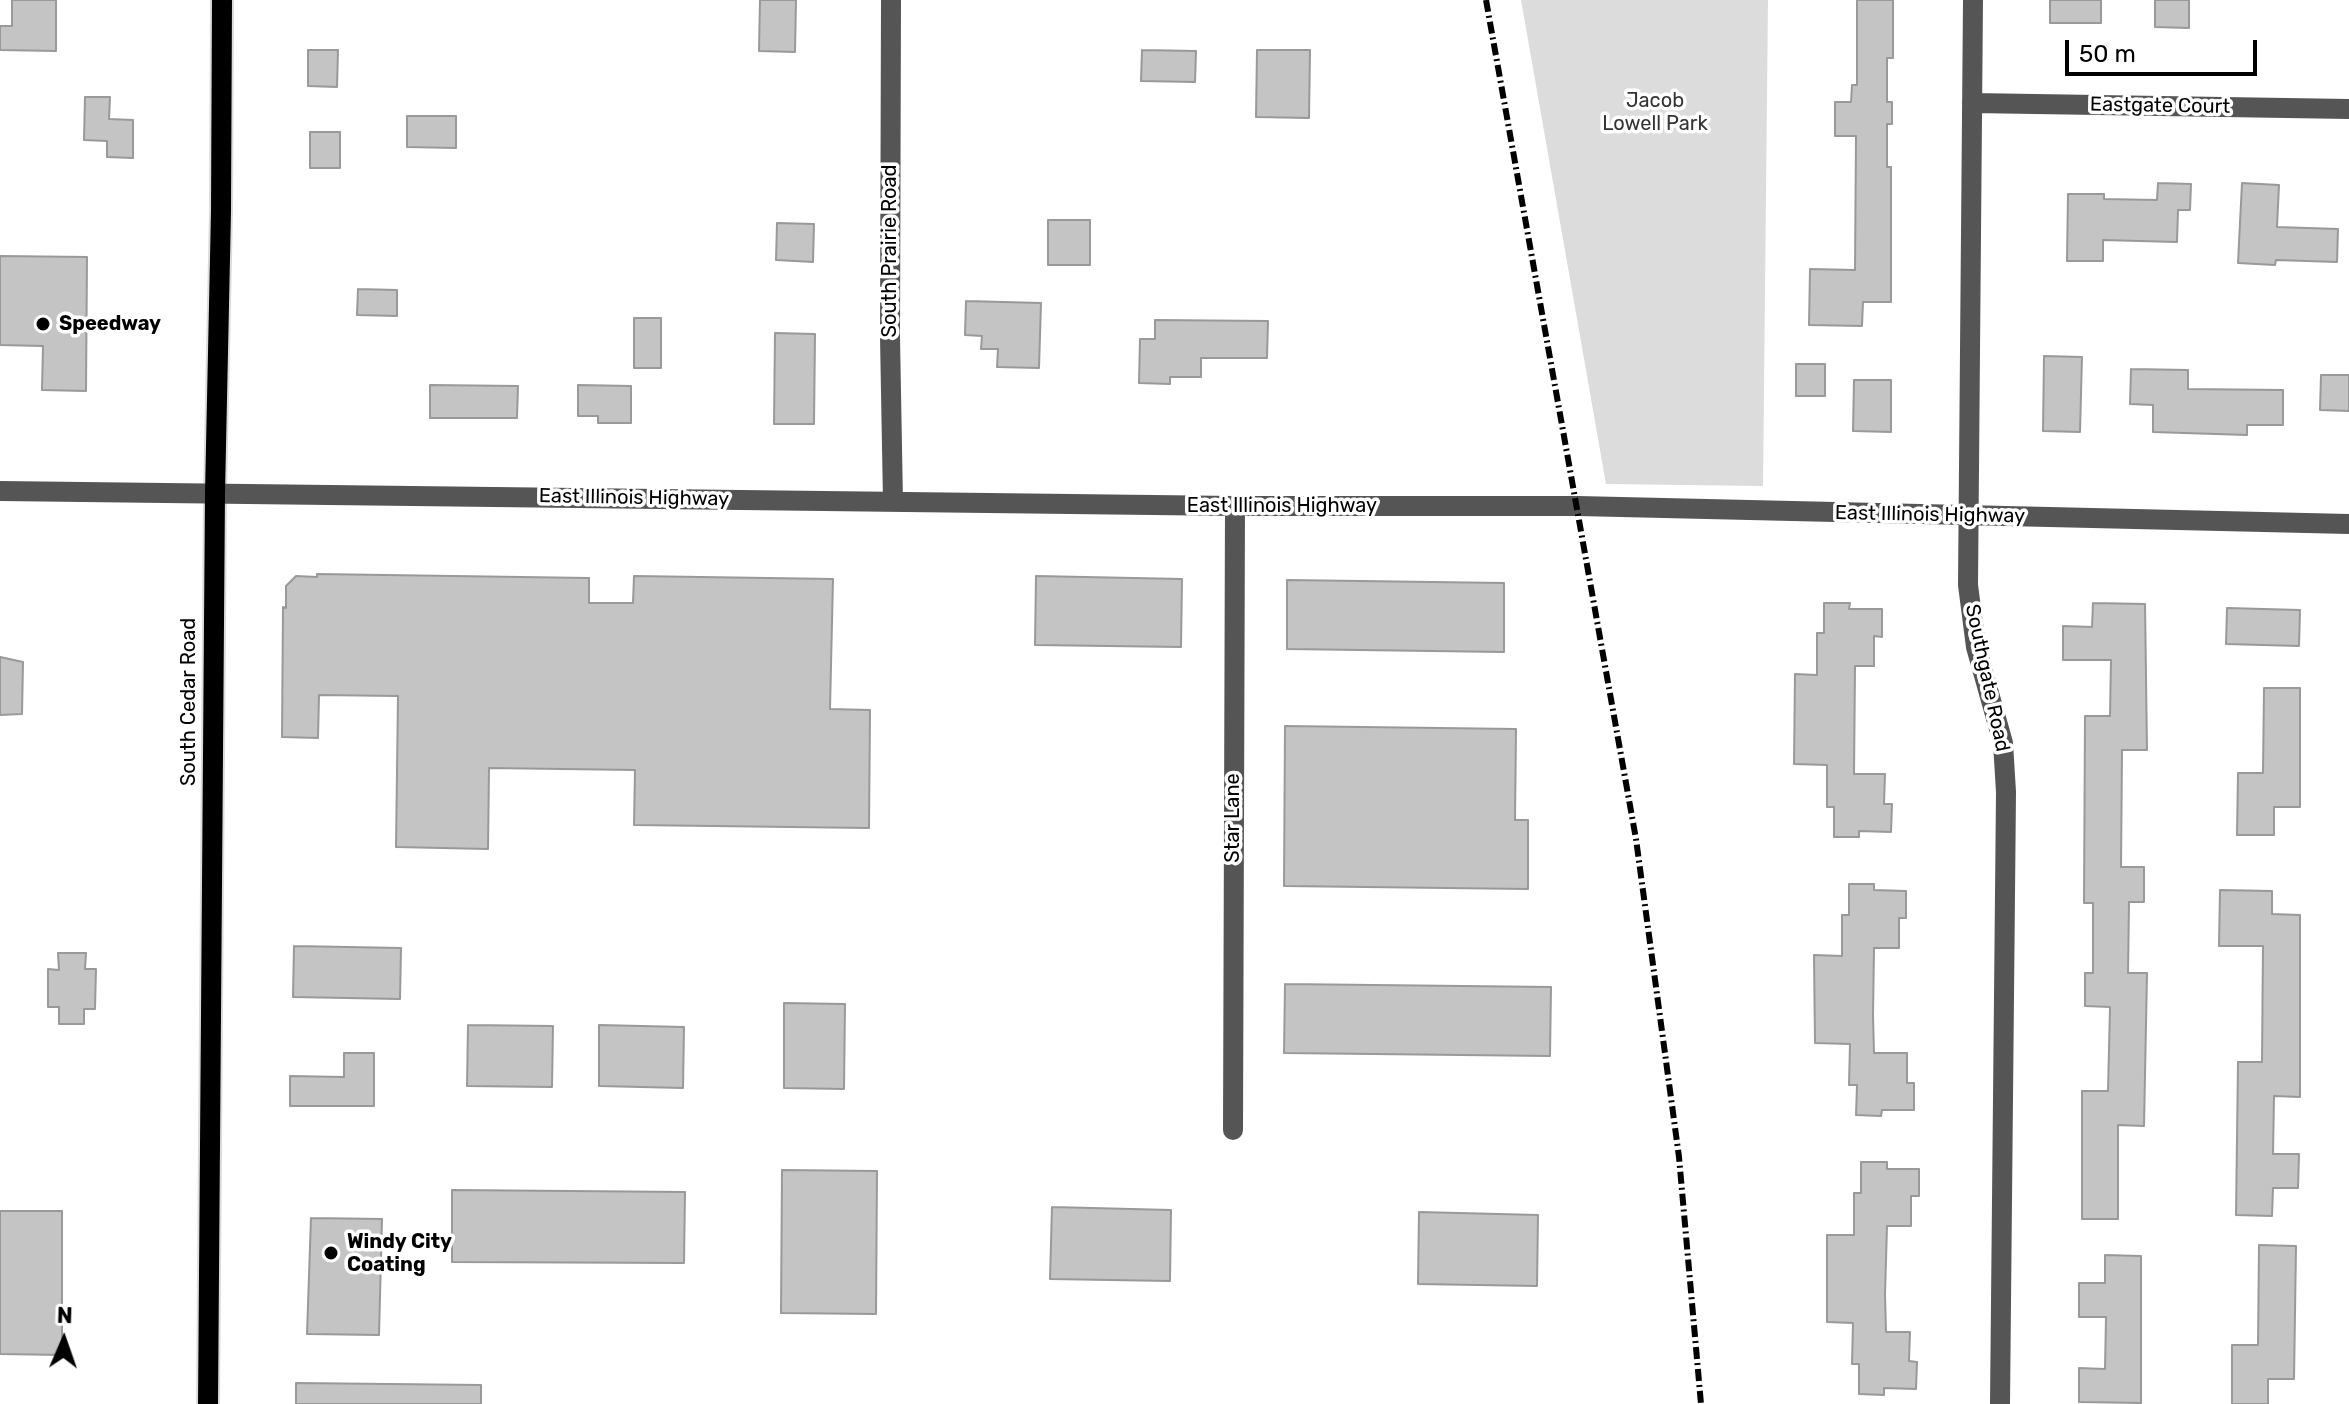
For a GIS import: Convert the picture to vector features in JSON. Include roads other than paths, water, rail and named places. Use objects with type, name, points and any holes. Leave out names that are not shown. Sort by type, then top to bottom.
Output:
[{"type":"main road","name":"South Cedar Road","points":[[208,1404],[222,0]]},
{"type":"street","name":"South Prairie Road","points":[[891,0],[893,502]]},
{"type":"street","name":"Southgate Road","points":[[1973,0],[1968,585],[1972,627],[2005,757],[2000,1404]]},
{"type":"street","name":"Eastgate Court","points":[[1972,103],[2349,109]]},
{"type":"street","name":"East Illinois Highway","points":[[0,491],[1235,506],[1578,506],[2349,524]]},
{"type":"street","name":"Star Lane","points":[[1233,1130],[1235,506]]},
{"type":"railway","points":[[1486,0],[1636,839],[1679,1157],[1701,1404]]},
{"type":"place","name":"Speedway","points":[[43,324]]},
{"type":"place","name":"Windy City Coating","points":[[331,1253]]},
{"type":"park label","name":"Jacob Lowell Park","points":[[1655,112]]}]
